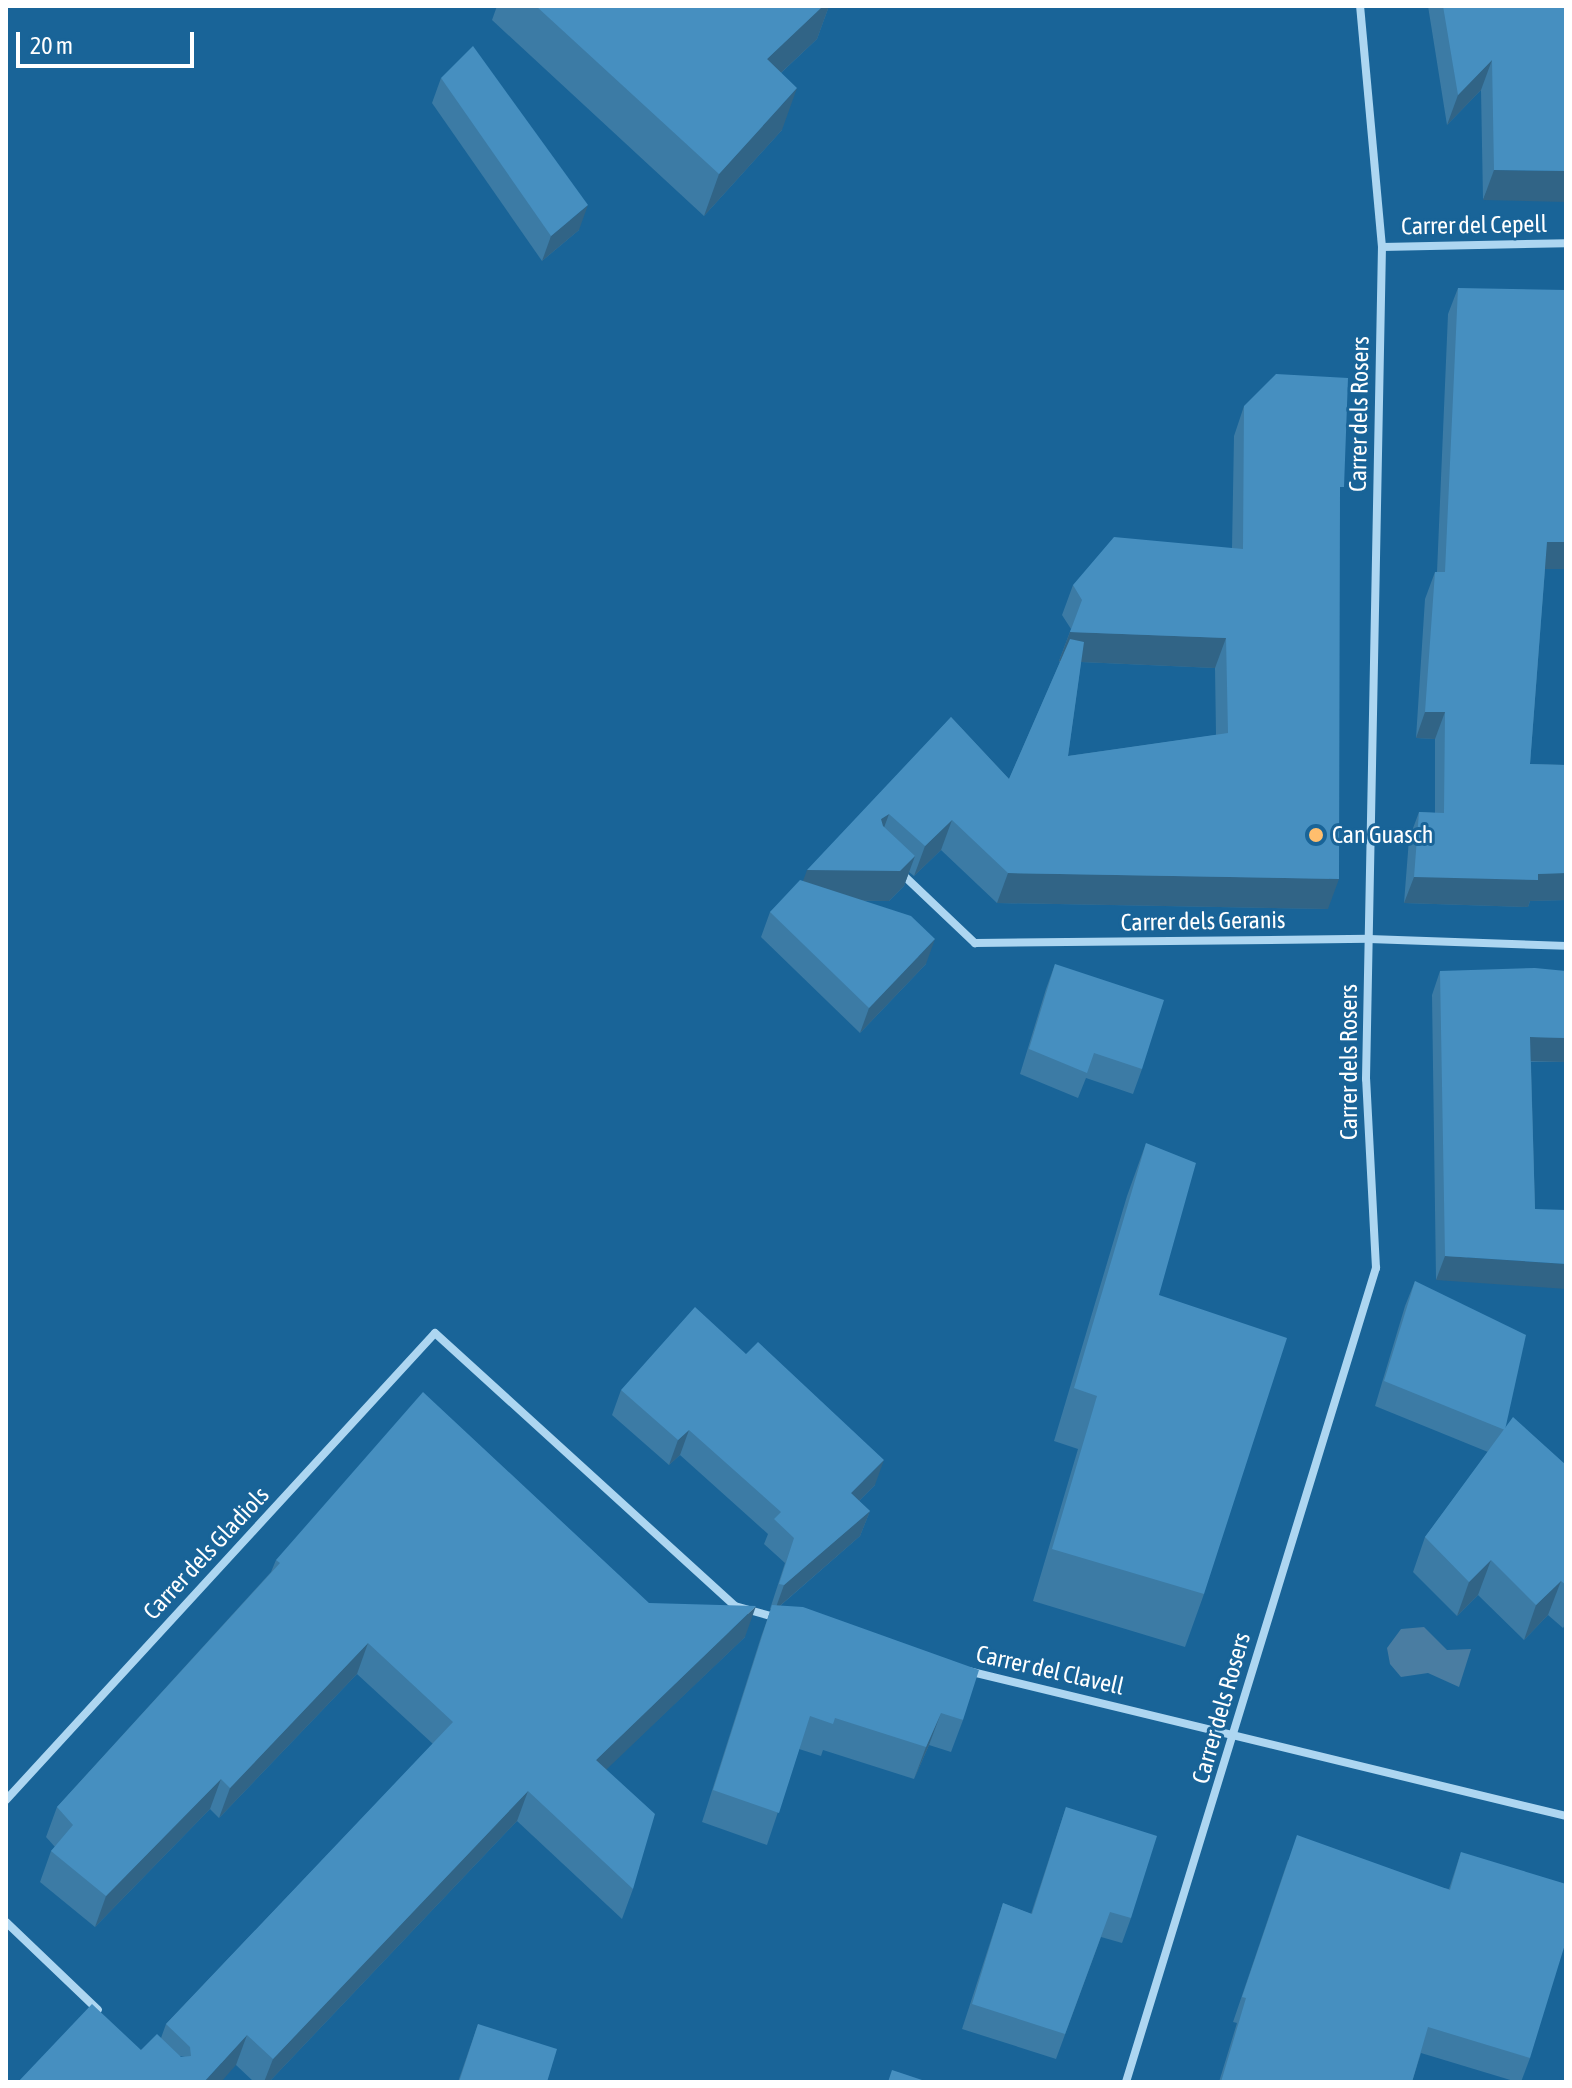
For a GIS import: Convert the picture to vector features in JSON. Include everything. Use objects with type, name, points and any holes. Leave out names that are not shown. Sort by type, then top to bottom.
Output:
[{"type":"street","name":"Carrer dels Rosers","points":[[1126,2082],[1376,1268],[1366,1079],[1382,247],[1360,6]]},
{"type":"street","name":"Carrer del Cepell","points":[[1382,247],[1566,243]]},
{"type":"street","name":"Carrer dels Geranis","points":[[888,861],[975,943],[1369,939],[1566,946]]},
{"type":"street","name":"Carrer dels Gladiols","points":[[6,1800],[435,1333],[735,1606],[794,1623]]},
{"type":"street","name":"Carrer del Clavell","points":[[956,1668],[1234,1738],[1566,1816]]},
{"type":"street","points":[[6,1922],[107,2018]]},
{"type":"water","points":[[1424,1627],[1447,1650],[1471,1649],[1459,1687],[1428,1673],[1401,1677],[1390,1664],[1387,1648],[1401,1629]]},
{"type":"building","points":[[536,6],[823,6],[767,59],[797,88],[719,174]]},
{"type":"building","points":[[1443,6],[1566,6],[1566,171],[1494,170],[1492,60],[1458,95]]},
{"type":"building","points":[[473,46],[588,205],[551,236],[441,78]]},
{"type":"building","points":[[1458,288],[1566,290],[1566,542],[1547,542],[1530,764],[1566,765],[1566,873],[1538,874],[1538,880],[1414,877],[1419,812],[1444,813],[1445,712],[1425,712],[1435,572],[1445,572]]},
{"type":"building","points":[[1276,374],[1348,378],[1344,487],[1340,487],[1339,879],[1008,873],[952,820],[925,846],[889,814],[881,819],[883,826],[915,856],[900,871],[807,870],[951,717],[1009,779],[1070,639],[1084,642],[1068,756],[1228,733],[1226,638],[1070,632],[1082,600],[1073,585],[1114,537],[1243,549],[1244,406]]},
{"type":"building","points":[[800,880],[911,916],[935,939],[869,1008],[770,912]]},
{"type":"building","points":[[1055,964],[1164,1000],[1142,1069],[1094,1053],[1087,1073],[1029,1049]]},
{"type":"building","points":[[1535,968],[1566,971],[1566,1038],[1530,1037],[1535,1209],[1566,1210],[1566,1264],[1445,1256],[1440,971]]},
{"type":"building","points":[[1146,1143],[1196,1163],[1159,1295],[1287,1338],[1204,1594],[1052,1549],[1097,1396],[1074,1388]]},
{"type":"building","points":[[1415,1281],[1526,1335],[1505,1430],[1384,1381]]},
{"type":"building","points":[[695,1307],[746,1354],[758,1342],[884,1460],[851,1493],[870,1511],[784,1585],[779,1584],[794,1538],[774,1519],[781,1512],[689,1430],[678,1440],[621,1390]]},
{"type":"building","points":[[423,1392],[649,1603],[756,1606],[596,1760],[655,1814],[633,1889],[528,1791],[273,2059],[247,2035],[204,2082],[18,2082],[92,2004],[141,2050],[157,2034],[181,2057],[191,2056],[190,2047],[166,2024],[453,1722],[368,1643],[230,1788],[221,1779],[106,1896],[51,1851],[73,1825],[57,1807],[280,1563],[276,1560]]},
{"type":"building","points":[[1513,1417],[1566,1465],[1566,1585],[1561,1581],[1536,1605],[1491,1560],[1469,1582],[1425,1537]]},
{"type":"building","points":[[772,1605],[803,1607],[979,1670],[963,1720],[941,1713],[926,1747],[835,1718],[833,1724],[810,1716],[779,1813],[713,1790]]},
{"type":"building","points":[[1066,1807],[1157,1836],[1131,1918],[1110,1912],[1065,2034],[972,2004],[1003,1903],[1032,1914]]},
{"type":"building","points":[[1297,1835],[1450,1890],[1461,1852],[1566,1884],[1566,1941],[1530,2058],[1428,2027],[1412,2082],[1221,2082],[1246,1998],[1242,1997]]},
{"type":"building","points":[[478,2024],[557,2049],[547,2082],[459,2082]]},
{"type":"building","points":[[892,2070],[928,2082],[888,2082]]},
{"type":"place","name":"Can Guasch","points":[[1316,835]]}]
